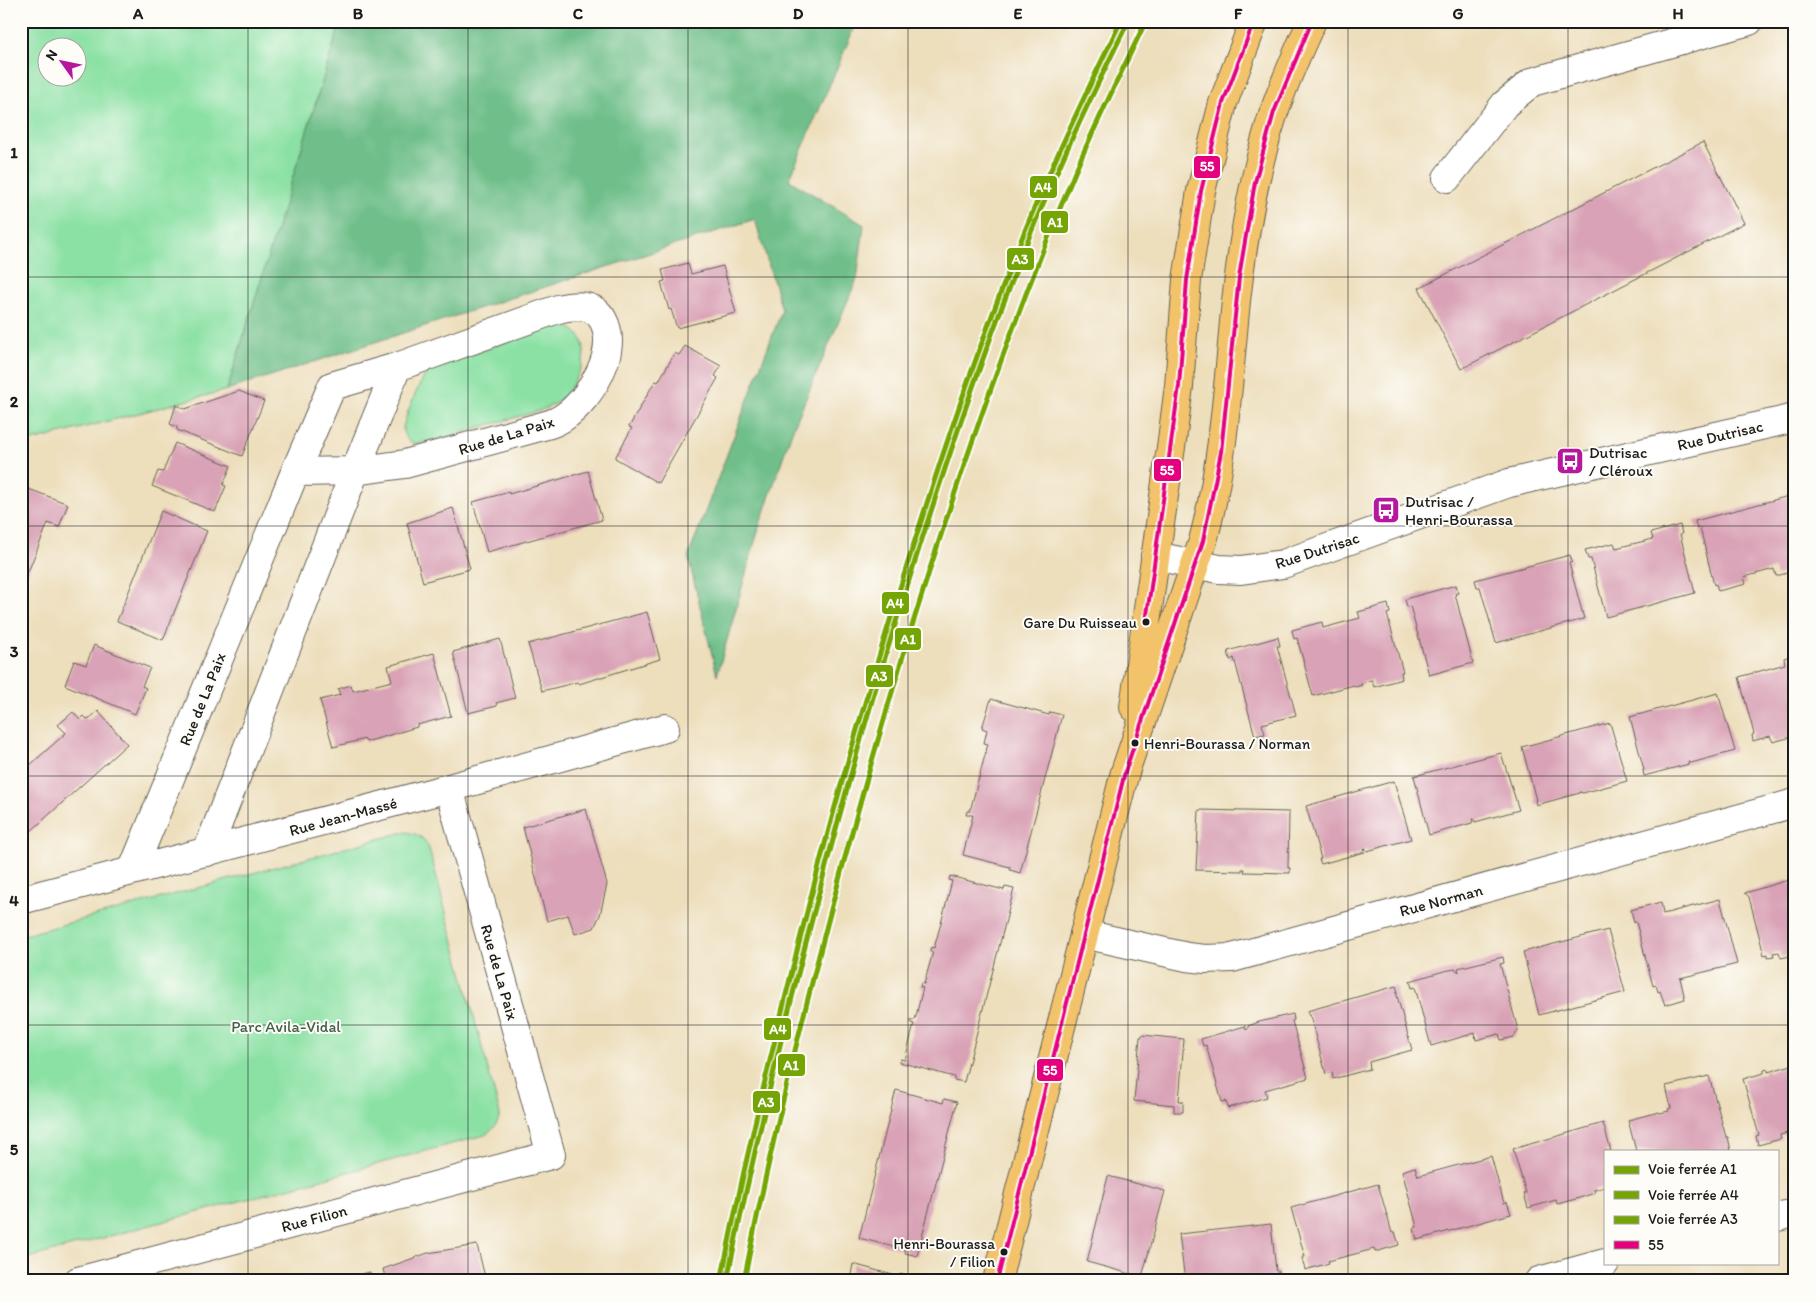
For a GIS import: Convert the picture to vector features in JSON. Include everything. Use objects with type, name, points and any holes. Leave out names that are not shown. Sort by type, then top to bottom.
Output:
[{"type":"main road","points":[[1125,772],[1179,386],[1187,280],[1201,191],[1223,103],[1254,21]]},
{"type":"main road","points":[[997,1281],[1125,772],[1203,541],[1216,487],[1237,299],[1257,179],[1275,112],[1312,21]]},
{"type":"street","points":[[1447,178],[1505,104],[1532,82],[1749,21]]},
{"type":"street","name":"Rue de La Paix","points":[[133,870],[295,472],[332,386],[397,367],[558,309],[574,305],[588,307],[600,314],[607,328],[609,345],[604,365],[594,383],[578,404],[564,417],[550,424],[405,464],[355,471],[295,472]]},
{"type":"street","points":[[207,852],[397,367]]},
{"type":"street","name":"Rue Dutrisac","points":[[1155,556],[1195,565],[1241,570],[1283,564],[1509,483],[1795,418]]},
{"type":"street","name":"Rue Jean-Massé","points":[[21,900],[449,788],[664,728]]},
{"type":"street","name":"Rue de La Paix","points":[[449,788],[551,1155]]},
{"type":"street","name":"Rue Norman","points":[[1084,934],[1187,957],[1205,959],[1232,958],[1795,803]]},
{"type":"street","name":"Rue Filion","points":[[78,1281],[551,1155]]},
{"type":"street","points":[[1778,1217],[1795,1213]]},
{"type":"street","points":[[1539,1281],[1604,1263]]},
{"type":"green space","points":[[21,21],[341,21],[227,390],[21,444]]},
{"type":"green space","points":[[341,21],[857,21],[789,180],[864,225],[857,279],[792,431],[760,524],[717,675],[688,557],[782,310],[755,219],[227,390]]},
{"type":"green space","points":[[557,324],[571,328],[580,336],[584,357],[575,381],[557,402],[539,411],[419,444],[410,442],[406,438],[403,429],[406,417],[418,389],[429,370]]},
{"type":"green space","name":"Parc Avila-Vidal","points":[[404,832],[418,835],[428,845],[500,1114],[493,1128],[485,1135],[21,1260],[21,936]]},
{"type":"building","points":[[1703,142],[1744,223],[1461,369],[1419,288]]},
{"type":"building","points":[[688,263],[691,274],[723,266],[736,313],[677,328],[671,309],[669,310],[661,282],[665,281],[662,270]]},
{"type":"building","points":[[685,346],[721,366],[715,376],[718,378],[658,483],[615,458],[632,428],[629,427],[655,381],[658,382],[675,353],[679,355]]},
{"type":"building","points":[[239,391],[264,401],[242,456],[177,430],[177,427],[170,424],[176,405],[185,409]]},
{"type":"building","points":[[175,443],[231,466],[223,485],[226,486],[215,512],[152,486],[158,471],[163,472]]},
{"type":"building","points":[[588,471],[602,520],[487,552],[473,502],[509,492],[509,494]]},
{"type":"building","points":[[21,486],[68,504],[59,527],[48,523],[21,589]]},
{"type":"building","points":[[1789,496],[1791,503],[1789,504],[1795,526],[1795,571],[1776,576],[1774,569],[1744,577],[1746,584],[1718,591],[1716,584],[1714,585],[1700,528],[1697,529],[1695,521]]},
{"type":"building","points":[[453,508],[470,569],[423,582],[407,523]]},
{"type":"building","points":[[161,511],[207,531],[163,640],[117,621]]},
{"type":"building","points":[[1680,525],[1682,534],[1680,534],[1695,593],[1606,617],[1591,559],[1588,559],[1585,550],[1614,543],[1616,548],[1653,539],[1651,533]]},
{"type":"building","points":[[1570,555],[1572,562],[1569,563],[1584,619],[1496,643],[1480,587],[1477,587],[1475,580]]},
{"type":"building","points":[[1456,585],[1458,593],[1455,594],[1473,663],[1429,675],[1410,606],[1407,607],[1405,599]]},
{"type":"building","points":[[1388,604],[1390,613],[1387,614],[1403,672],[1401,672],[1402,679],[1374,687],[1372,680],[1355,687],[1354,685],[1313,696],[1297,638],[1294,639],[1292,630],[1322,622],[1323,628],[1360,618],[1358,612]]},
{"type":"building","points":[[647,612],[660,659],[579,684],[578,682],[542,691],[528,644]]},
{"type":"building","points":[[1278,637],[1280,646],[1277,646],[1296,715],[1262,724],[1265,734],[1255,736],[1234,658],[1230,660],[1228,651]]},
{"type":"building","points":[[500,639],[515,698],[496,703],[497,706],[468,713],[453,652]]},
{"type":"building","points":[[94,645],[150,668],[142,686],[146,688],[135,714],[65,685],[74,661],[86,665]]},
{"type":"building","points":[[434,653],[451,716],[366,742],[365,739],[333,747],[320,700],[340,695],[338,689],[351,685],[353,691],[392,681],[388,666]]},
{"type":"building","points":[[1795,655],[1795,736],[1773,742],[1770,736],[1753,741],[1752,735],[1754,734],[1739,677],[1785,664],[1784,658]]},
{"type":"building","points":[[1718,693],[1735,751],[1691,763],[1688,762],[1689,764],[1644,776],[1630,717]]},
{"type":"building","points":[[991,699],[1049,715],[1050,712],[1062,715],[1020,873],[1010,870],[1010,867],[963,855],[973,815],[966,815],[967,811],[970,811],[988,744],[984,743],[987,730],[982,728]]},
{"type":"building","points":[[98,711],[127,744],[30,832],[21,823],[21,773],[66,733],[58,725],[73,712],[80,720],[84,716],[88,720]]},
{"type":"building","points":[[1610,723],[1627,781],[1536,805],[1522,747]]},
{"type":"building","points":[[1501,753],[1519,810],[1475,822],[1473,819],[1472,823],[1429,835],[1414,776]]},
{"type":"building","points":[[1394,781],[1411,839],[1367,851],[1365,849],[1365,852],[1321,864],[1306,806]]},
{"type":"building","points":[[586,809],[607,884],[600,915],[594,928],[575,934],[568,915],[547,921],[523,827]]},
{"type":"building","points":[[1199,810],[1289,812],[1288,868],[1290,868],[1290,873],[1244,872],[1245,869],[1242,869],[1242,871],[1196,870]]},
{"type":"building","points":[[950,876],[1004,890],[1005,887],[1014,889],[964,1082],[954,1080],[954,1077],[899,1062],[900,1059],[905,1060],[914,1024],[911,1023],[911,1020],[915,1020],[923,988],[920,987],[921,983],[924,984],[933,952],[930,952],[931,947],[934,948],[952,881],[949,880]]},
{"type":"building","points":[[1795,878],[1795,955],[1781,958],[1779,952],[1773,953],[1774,956],[1768,957],[1768,954],[1764,955],[1749,897],[1745,893],[1788,880],[1791,883],[1794,882],[1793,879]]},
{"type":"building","points":[[1720,899],[1737,964],[1680,978],[1685,999],[1665,1005],[1660,991],[1658,992],[1656,985],[1653,986],[1631,910],[1661,902],[1663,914]]},
{"type":"building","points":[[1608,930],[1625,992],[1539,1015],[1523,952]]},
{"type":"building","points":[[1503,957],[1504,963],[1500,964],[1518,1030],[1514,1037],[1501,1040],[1499,1034],[1476,1040],[1475,1033],[1431,1046],[1415,987],[1412,988],[1410,981],[1444,971],[1455,969],[1459,972],[1458,968]]},
{"type":"building","points":[[1396,986],[1412,1050],[1369,1062],[1370,1069],[1333,1079],[1332,1072],[1326,1074],[1307,1011]]},
{"type":"building","points":[[1293,1014],[1294,1020],[1292,1021],[1308,1078],[1265,1090],[1267,1097],[1228,1108],[1226,1101],[1222,1102],[1206,1045],[1203,1046],[1201,1039],[1245,1026],[1246,1030],[1248,1026],[1259,1022]]},
{"type":"building","points":[[1142,1035],[1184,1039],[1179,1101],[1183,1101],[1183,1112],[1174,1112],[1174,1105],[1134,1101],[1140,1037]]},
{"type":"building","points":[[1795,1064],[1795,1131],[1780,1135],[1781,1139],[1758,1145],[1756,1136],[1759,1135],[1743,1079],[1764,1073],[1764,1070],[1768,1069],[1768,1072]]},
{"type":"building","points":[[1709,1076],[1731,1150],[1636,1150],[1628,1120],[1669,1111],[1668,1109],[1671,1108],[1666,1086]]},
{"type":"building","points":[[896,1090],[943,1103],[944,1099],[957,1102],[917,1256],[905,1253],[906,1250],[859,1238]]},
{"type":"building","points":[[1603,1123],[1611,1150],[1604,1150],[1604,1187],[1594,1190],[1595,1193],[1576,1199],[1557,1204],[1556,1200],[1528,1208],[1524,1194],[1526,1193],[1513,1149]]},
{"type":"building","points":[[1491,1156],[1504,1203],[1507,1202],[1511,1214],[1417,1240],[1414,1228],[1417,1227],[1402,1171],[1415,1167],[1418,1176]]},
{"type":"building","points":[[1108,1176],[1165,1191],[1142,1277],[1087,1262]]},
{"type":"building","points":[[1378,1184],[1392,1233],[1395,1232],[1399,1245],[1375,1252],[1374,1249],[1328,1261],[1329,1263],[1305,1270],[1302,1257],[1305,1257],[1291,1208]]},
{"type":"building","points":[[1271,1224],[1276,1271],[1279,1271],[1280,1281],[1185,1281],[1179,1234]]},
{"type":"building","points":[[477,1245],[486,1281],[386,1281],[383,1269],[428,1253]]},
{"type":"building","points":[[853,1264],[900,1277],[900,1274],[914,1278],[913,1281],[850,1281]]},
{"type":"building","points":[[370,1272],[372,1281],[337,1281],[337,1280]]},
{"type":"rail line","name":"A4","points":[[721,1281],[760,1100],[796,953],[855,736],[916,536],[969,379],[1033,211],[1121,21]]},
{"type":"rail line","name":"A1","points":[[744,1281],[781,1107],[824,935],[878,739],[954,493],[1042,251],[1083,153],[1146,21]]},
{"type":"rail line","name":"A3","points":[[727,1281],[781,1041],[814,911],[861,737],[922,537],[975,381],[1039,213],[1127,24]]},
{"type":"transit line","name":"55","points":[[1146,622],[1179,386],[1187,280],[1201,191],[1223,103],[1254,21]]},
{"type":"transit line","name":"55","points":[[997,1281],[1125,772],[1203,541],[1221,452],[1239,277],[1255,182],[1274,112],[1312,21]]},
{"type":"place","name":"Dutrisac / Cléroux","points":[[1570,461]]},
{"type":"place","name":"Dutrisac / Henri-Bourassa","points":[[1386,510]]},
{"type":"place","name":"Gare Du Ruisseau","points":[[1146,622]]},
{"type":"place","name":"Henri-Bourassa / Norman","points":[[1135,743]]},
{"type":"place","name":"Henri-Bourassa / Filion","points":[[1004,1252]]}]
